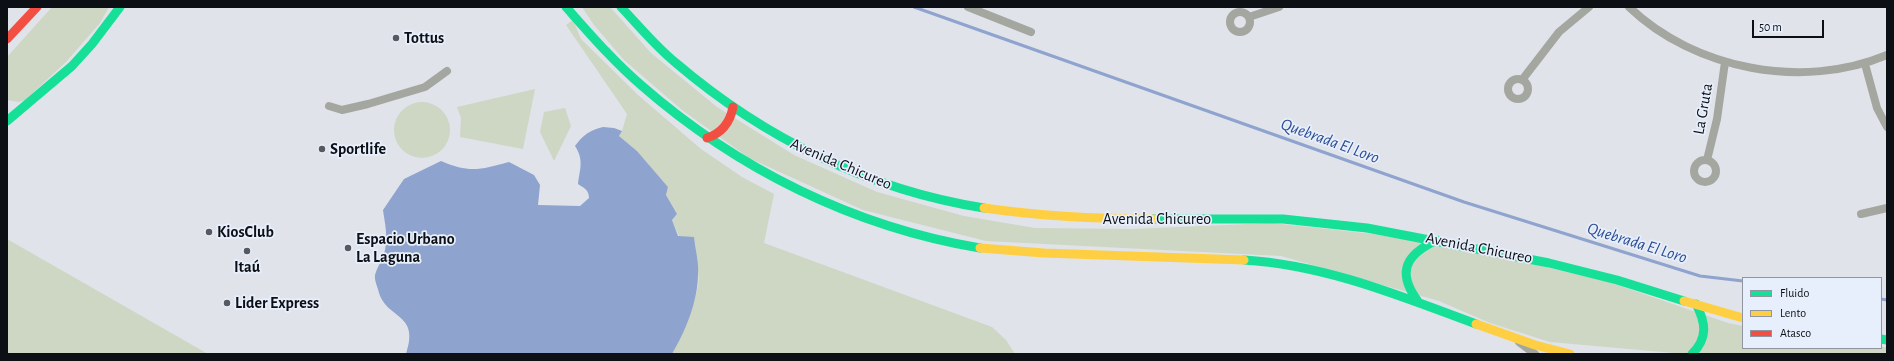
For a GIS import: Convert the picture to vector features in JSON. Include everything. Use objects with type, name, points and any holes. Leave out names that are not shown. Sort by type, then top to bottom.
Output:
[{"type":"main road","points":[[7,39],[37,7]]},
{"type":"main road","points":[[566,7],[588,34],[633,79],[671,111],[707,138],[770,176],[821,201],[879,223],[938,240],[999,251],[1249,259],[1296,266],[1343,276],[1417,301],[1515,340],[1570,354]]},
{"type":"main road","name":"Avenida Chicureo","points":[[621,7],[675,63],[733,107],[792,144],[833,164],[914,192],[970,207],[1022,214],[1079,218],[1298,220],[1394,232],[1510,253],[1553,263],[1617,280],[1742,318]]},
{"type":"main road","points":[[7,121],[72,66],[117,10]]},
{"type":"main road","points":[[7,107],[22,109]]},
{"type":"main road","points":[[707,138],[718,134],[726,127],[731,118],[733,107]]},
{"type":"main road","points":[[1417,301],[1410,292],[1405,281],[1407,264],[1417,251],[1437,240]]},
{"type":"main road","points":[[1692,354],[1703,341],[1706,330],[1704,321],[1696,304]]},
{"type":"street","points":[[968,7],[1031,32]]},
{"type":"street","points":[[1249,17],[1279,7]]},
{"type":"street","points":[[1522,80],[1559,32],[1589,7]]},
{"type":"street","points":[[1629,7],[1642,20],[1675,41],[1698,53],[1725,62],[1765,70],[1801,72],[1865,64],[1887,55]]},
{"type":"street","name":"La Gruta","points":[[1707,160],[1717,119],[1725,62]]},
{"type":"street","points":[[1865,64],[1877,108],[1887,127]]},
{"type":"street","points":[[329,106],[342,110],[368,104],[425,86],[447,71]]},
{"type":"street","points":[[1861,214],[1887,208]]},
{"type":"street","points":[[1515,340],[1535,354]]},
{"type":"green space","points":[[52,7],[109,7],[100,23],[66,62],[25,100],[19,102],[7,100],[7,57]]},
{"type":"green space","points":[[582,7],[610,7],[651,53],[717,107],[794,155],[877,192],[964,216],[1035,228],[1132,229],[1272,223],[1373,234],[1488,254],[1606,281],[1728,323],[1742,326],[1742,349],[1882,349],[1882,347],[1887,347],[1887,354],[1685,354],[1550,342],[1490,323],[1439,301],[1281,256],[986,241],[863,210],[749,158],[682,110],[624,60],[594,25]]},
{"type":"green space","points":[[573,20],[581,39],[638,95],[701,149],[742,177],[774,194],[764,243],[992,327],[1006,340],[1015,354],[672,354],[685,326],[694,301],[699,280],[698,273],[672,220],[677,214],[666,195],[668,187],[637,151],[619,136],[627,114],[566,25]]},
{"type":"green space","points":[[535,89],[523,149],[460,137],[461,118],[457,107]]},
{"type":"green space","points":[[422,102],[433,104],[442,110],[448,119],[450,130],[448,141],[442,150],[433,156],[422,158],[411,156],[402,150],[396,141],[394,130],[396,119],[402,110],[411,104]]},
{"type":"green space","points":[[565,108],[571,126],[554,161],[540,132],[544,112]]},
{"type":"green space","points":[[7,239],[208,354],[7,354]]},
{"type":"water","points":[[603,127],[614,128],[622,131],[619,136],[637,151],[668,187],[666,195],[677,214],[672,220],[678,236],[694,237],[698,269],[696,295],[682,336],[672,354],[406,354],[409,341],[409,331],[401,318],[383,302],[375,277],[386,245],[386,230],[383,210],[404,179],[441,161],[467,169],[490,167],[509,162],[534,175],[540,185],[538,205],[580,206],[589,198],[589,195],[586,190],[578,184],[580,156],[575,146],[587,134]]},
{"type":"waterway","name":"Quebrada El Loro","points":[[914,7],[1464,202],[1700,276],[1742,281]]},
{"type":"waterway","name":"Quebrada El Loro","points":[[1882,299],[1887,300]]},
{"type":"traffic: fast","points":[[7,121],[72,66],[92,44],[120,7]]},
{"type":"traffic: fast","points":[[566,7],[612,57],[641,85],[678,115],[717,143],[757,168],[799,190],[843,209],[887,225],[933,238],[980,248]]},
{"type":"traffic: fast","points":[[621,7],[676,63],[745,115],[782,137],[820,157],[859,174],[941,200],[984,208]]},
{"type":"traffic: fast","points":[[1153,219],[1283,219],[1367,228],[1549,263],[1617,280],[1684,301]]},
{"type":"traffic: fast","points":[[1417,300],[1407,280],[1406,272],[1408,264],[1418,251],[1437,240]]},
{"type":"traffic: fast","points":[[1244,260],[1304,268],[1333,275],[1362,283],[1476,324]]},
{"type":"traffic: fast","points":[[1692,354],[1701,342],[1704,330],[1702,318],[1696,304]]},
{"type":"traffic: fast","points":[[1882,339],[1887,340]]},
{"type":"traffic: slow","points":[[984,208],[1068,216],[1153,219]]},
{"type":"traffic: slow","points":[[980,248],[1044,253],[1244,260]]},
{"type":"traffic: slow","points":[[1684,301],[1742,318]]},
{"type":"traffic: slow","points":[[1476,324],[1535,345],[1570,354]]},
{"type":"traffic: jam","points":[[7,39],[37,7]]},
{"type":"traffic: jam","points":[[707,138],[717,133],[724,127],[730,118],[733,107]]},
{"type":"place","name":"Tottus","points":[[396,38]]},
{"type":"place","name":"Sportlife","points":[[322,149]]},
{"type":"place","name":"KiosClub","points":[[209,232]]},
{"type":"place","name":"Espacio Urbano La Laguna","points":[[348,248]]},
{"type":"place","name":"Itaú","points":[[247,251]]},
{"type":"place","name":"Lider Express","points":[[227,303]]}]
